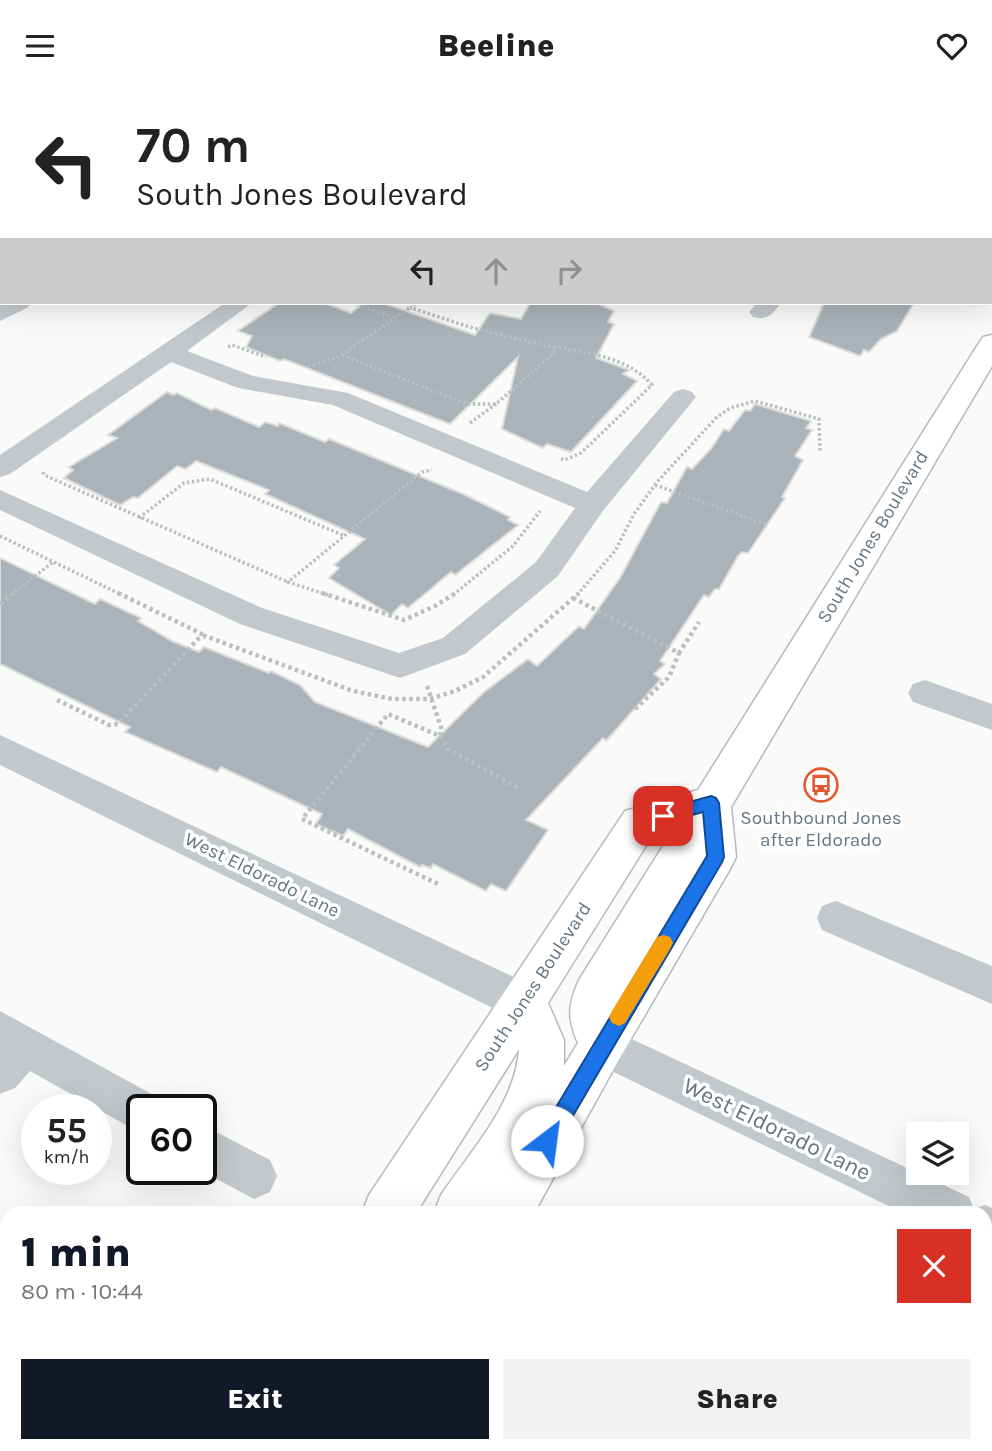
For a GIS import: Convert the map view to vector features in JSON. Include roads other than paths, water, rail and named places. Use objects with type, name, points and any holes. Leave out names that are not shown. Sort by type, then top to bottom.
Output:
[{"type":"main road","name":"South Jones Boulevard","points":[[392,1206],[639,823],[711,803],[992,343]]},
{"type":"main road","points":[[510,1206],[602,1045],[716,857],[711,803]]},
{"type":"main road","points":[[464,1206],[515,1127],[541,1067],[542,1048],[536,1025],[523,1002]]},
{"type":"street","points":[[0,314],[16,305]]},
{"type":"street","points":[[0,468],[237,305]]},
{"type":"street","points":[[169,352],[247,383],[340,398],[592,505]]},
{"type":"street","points":[[0,499],[251,616],[400,666],[454,646],[547,569],[592,505],[683,397]]},
{"type":"street","points":[[925,693],[992,717]]},
{"type":"street","name":"West Eldorado Lane","points":[[0,749],[523,1002]]},
{"type":"street","points":[[836,918],[992,985]]},
{"type":"street","name":"West Eldorado Lane","points":[[602,1045],[938,1206]]},
{"type":"street","points":[[9,1050],[126,1105]]},
{"type":"street","points":[[217,1155],[254,1176]]},
{"type":"place","name":"Southbound Jones after Eldorado","points":[[821,785]]}]
